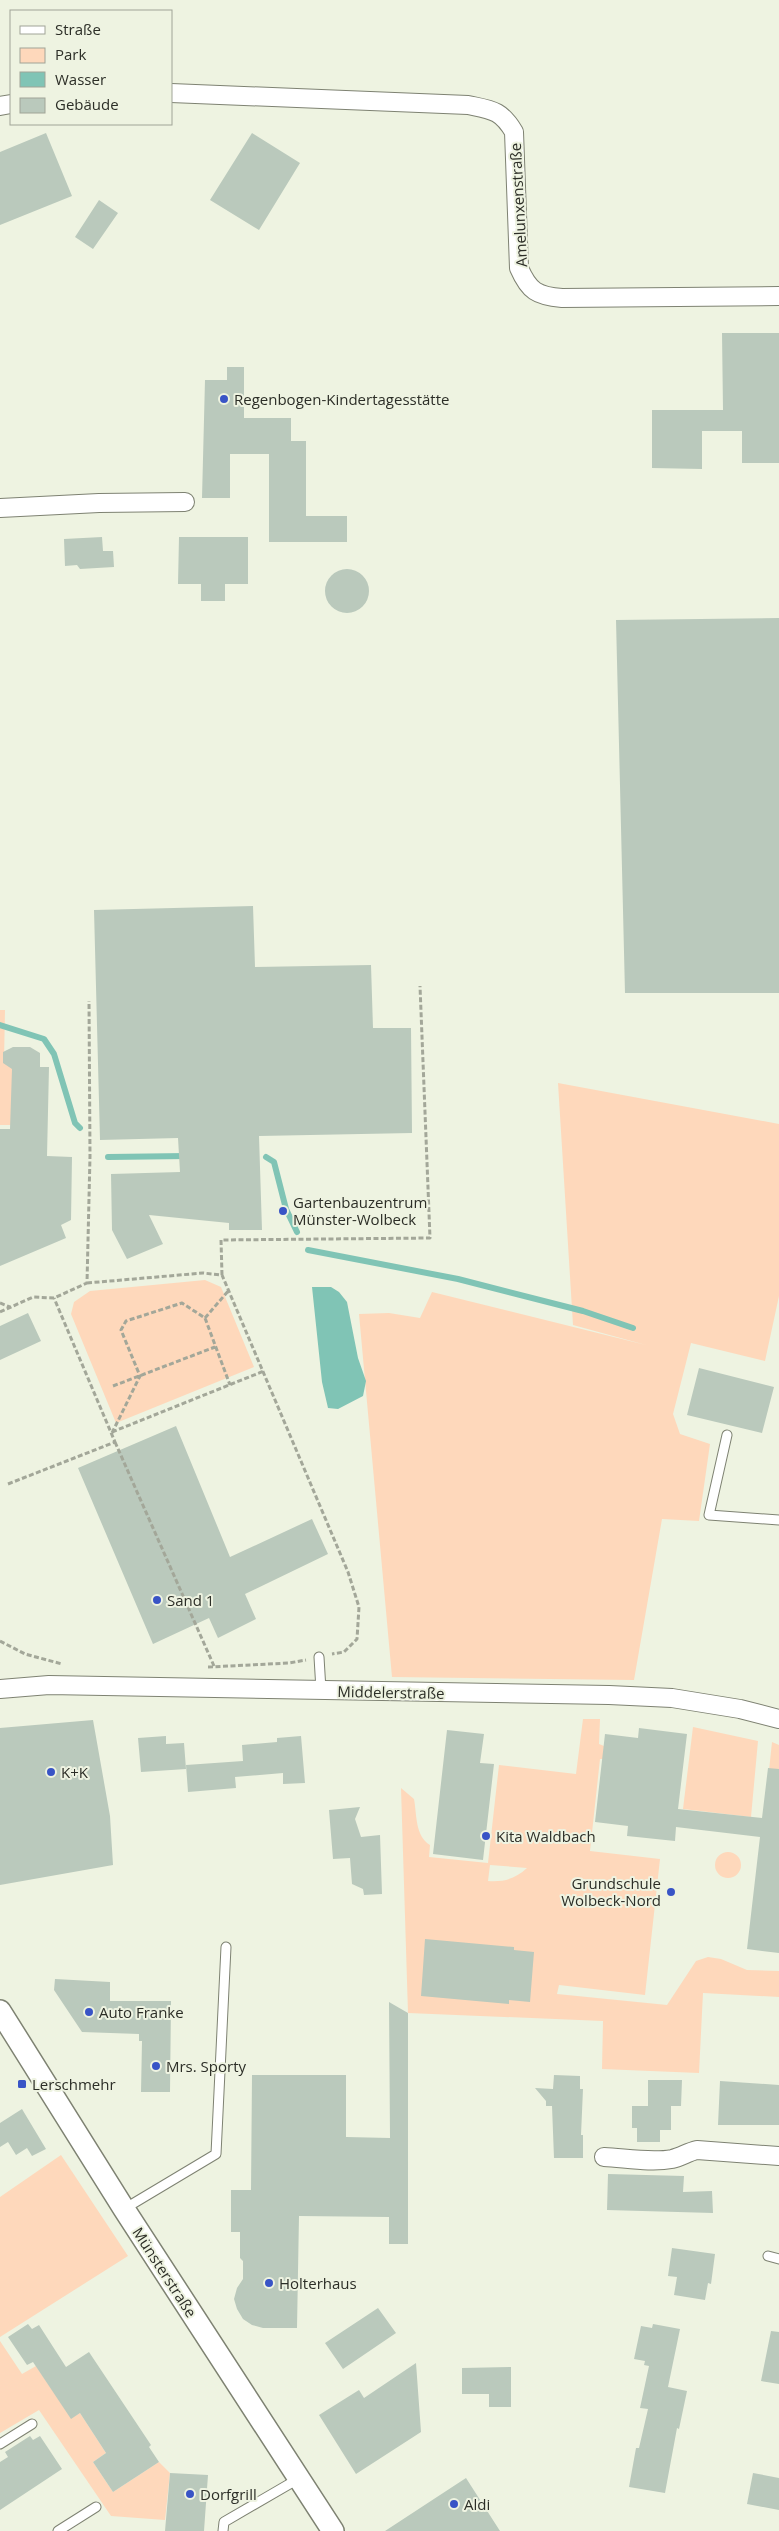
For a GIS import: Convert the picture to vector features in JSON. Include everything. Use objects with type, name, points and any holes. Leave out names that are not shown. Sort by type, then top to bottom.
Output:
[{"type":"street","name":"Amelunxenstraße","points":[[172,94],[468,105],[488,109],[505,117],[514,132],[519,268],[532,290],[545,297],[562,298],[779,296]]},
{"type":"street","points":[[0,508],[99,503],[185,502]]},
{"type":"street","name":"Middelerstraße","points":[[0,1690],[49,1685],[672,1698],[740,1710],[779,1720]]},
{"type":"street","name":"Münsterstraße","points":[[0,2011],[124,2209],[333,2531]]},
{"type":"street","points":[[604,2157],[660,2160],[671,2159],[686,2152],[698,2150],[779,2156]]},
{"type":"lane","points":[[727,1435],[710,1515],[779,1520]]},
{"type":"lane","points":[[319,1657],[320,1690]]},
{"type":"lane","points":[[124,2209],[216,2154],[226,1947]]},
{"type":"lane","points":[[768,2256],[779,2259]]},
{"type":"lane","points":[[0,2444],[32,2424]]},
{"type":"lane","points":[[223,2531],[224,2522],[299,2478]]},
{"type":"lane","points":[[58,2531],[96,2507]]},
{"type":"path","points":[[205,1668],[289,1663],[344,1652],[357,1639],[359,1607],[348,1572],[222,1275],[221,1240],[430,1238],[420,986]]},
{"type":"path","points":[[87,1283],[90,1156],[89,1001]]},
{"type":"path","points":[[0,1312],[33,1298],[54,1298],[87,1283],[203,1272],[222,1275]]},
{"type":"path","points":[[205,1318],[229,1290]]},
{"type":"path","points":[[54,1298],[112,1433],[114,1442],[214,1666]]},
{"type":"path","points":[[0,1303],[10,1308]]},
{"type":"path","points":[[112,1433],[140,1376],[121,1330],[126,1321],[182,1303],[205,1318],[230,1384]]},
{"type":"path","points":[[114,1386],[215,1347]]},
{"type":"path","points":[[112,1433],[264,1371]]},
{"type":"path","points":[[8,1484],[114,1442]]},
{"type":"path","points":[[0,1641],[25,1654],[59,1664],[68,1664]]},
{"type":"green space","points":[[0,1010],[5,1010],[4,1062],[13,1068],[13,1125],[0,1125]]},
{"type":"green space","points":[[558,1083],[779,1124],[779,1296],[765,1361],[691,1343],[673,1414],[680,1434],[710,1444],[699,1521],[662,1519],[634,1680],[392,1677],[359,1314],[389,1313],[420,1318],[432,1292],[646,1345],[573,1325]]},
{"type":"green space","points":[[205,1280],[221,1287],[254,1367],[116,1423],[71,1314],[74,1302],[90,1291]]},
{"type":"green space","points":[[583,1719],[600,1719],[599,1744],[604,1746],[603,1759],[600,1759],[590,1851],[660,1859],[645,1995],[559,1985],[557,1994],[667,2005],[696,1961],[708,1957],[721,1959],[747,1970],[779,1971],[779,1997],[703,1993],[699,2073],[602,2069],[603,2021],[408,2013],[401,1788],[414,1799],[419,1831],[430,1845],[429,1857],[488,1863],[499,1765],[576,1774]],"holes":[[[490,1865],[527,1868],[509,1879],[488,1881]]]},
{"type":"green space","points":[[693,1727],[758,1741],[751,1817],[683,1809]]},
{"type":"green space","points":[[772,1742],[779,1745],[779,1781],[768,1780]]},
{"type":"green space","points":[[728,1852],[737,1856],[741,1865],[737,1874],[728,1878],[719,1874],[715,1865],[719,1856]]},
{"type":"green space","points":[[61,2155],[128,2256],[0,2337],[0,2197]]},
{"type":"green space","points":[[0,2341],[22,2374],[36,2366],[71,2418],[80,2413],[106,2453],[93,2462],[113,2492],[159,2462],[170,2473],[165,2520],[111,2516],[39,2410],[0,2433]]},
{"type":"water","points":[[312,1287],[331,1287],[339,1292],[347,1302],[358,1358],[366,1381],[363,1396],[338,1409],[328,1408],[322,1382]]},
{"type":"building","points":[[46,133],[72,196],[0,225],[0,152]]},
{"type":"building","points":[[252,133],[300,163],[259,230],[210,200]]},
{"type":"building","points":[[99,200],[118,213],[93,249],[75,237]]},
{"type":"building","points":[[722,333],[779,333],[779,463],[742,463],[742,431],[702,431],[702,469],[652,468],[652,410],[723,410]]},
{"type":"building","points":[[227,367],[244,367],[244,418],[291,418],[291,441],[306,441],[306,516],[347,516],[347,542],[269,542],[269,454],[230,454],[230,498],[202,498],[205,380],[227,380]]},
{"type":"building","points":[[102,537],[103,551],[113,551],[114,567],[80,569],[77,565],[65,566],[64,539]]},
{"type":"building","points":[[179,537],[248,537],[248,584],[225,584],[225,601],[201,601],[201,584],[178,584]]},
{"type":"building","points":[[347,569],[359,573],[365,579],[369,591],[365,603],[359,609],[347,613],[335,609],[329,603],[325,591],[329,579],[335,573]]},
{"type":"building","points":[[779,618],[779,993],[625,993],[616,620]]},
{"type":"building","points":[[253,906],[255,967],[371,965],[373,1028],[411,1028],[412,1133],[259,1136],[262,1230],[229,1230],[229,1223],[149,1215],[163,1244],[127,1259],[112,1230],[111,1174],[180,1172],[178,1138],[100,1140],[94,910]]},
{"type":"building","points":[[13,1047],[30,1047],[40,1053],[40,1067],[49,1067],[47,1156],[72,1157],[71,1220],[61,1225],[66,1238],[0,1266],[0,1129],[10,1129],[12,1069],[3,1063],[3,1052]]},
{"type":"building","points":[[28,1313],[41,1341],[0,1360],[0,1326]]},
{"type":"building","points":[[699,1368],[774,1387],[762,1433],[687,1415]]},
{"type":"building","points":[[176,1426],[230,1557],[312,1519],[328,1554],[245,1594],[256,1619],[218,1638],[209,1618],[153,1644],[78,1468]]},
{"type":"building","name":"K+K","points":[[93,1720],[110,1816],[113,1865],[0,1885],[0,1728]]},
{"type":"building","points":[[639,1728],[687,1734],[678,1809],[762,1818],[768,1768],[779,1769],[779,1953],[747,1949],[760,1837],[676,1827],[675,1841],[627,1836],[628,1826],[595,1822],[605,1734],[638,1738]]},
{"type":"building","points":[[447,1730],[484,1734],[480,1763],[494,1764],[483,1860],[433,1854]]},
{"type":"building","points":[[166,1736],[166,1744],[184,1743],[186,1769],[141,1772],[138,1738]]},
{"type":"building","points":[[301,1736],[305,1783],[283,1784],[283,1773],[235,1777],[236,1788],[188,1792],[186,1765],[243,1761],[242,1745],[277,1742],[277,1738]]},
{"type":"building","points":[[360,1807],[355,1819],[361,1837],[380,1835],[382,1894],[364,1895],[363,1889],[352,1884],[350,1858],[333,1859],[329,1810]]},
{"type":"building","points":[[425,1939],[514,1947],[514,1950],[534,1952],[530,2002],[509,2000],[509,2004],[421,1996]]},
{"type":"building","points":[[55,1979],[110,1982],[110,2001],[171,2001],[170,2092],[141,2092],[142,2041],[139,2041],[139,2034],[82,2032],[54,1990]]},
{"type":"building","points":[[389,2002],[408,2013],[408,2244],[389,2244],[389,2217],[299,2216],[297,2328],[263,2328],[252,2325],[243,2319],[234,2299],[237,2288],[243,2279],[243,2261],[240,2258],[240,2232],[231,2232],[231,2190],[251,2190],[252,2075],[346,2075],[346,2137],[390,2138]]},
{"type":"building","points":[[554,2075],[580,2076],[580,2089],[583,2089],[581,2135],[583,2135],[583,2158],[554,2158],[552,2106],[546,2106],[546,2101],[535,2088],[553,2089]]},
{"type":"building","points":[[648,2080],[682,2080],[681,2106],[671,2106],[671,2130],[660,2130],[660,2142],[637,2142],[637,2128],[632,2128],[632,2106],[648,2106]]},
{"type":"building","points":[[720,2081],[779,2085],[779,2125],[718,2125]]},
{"type":"building","points":[[22,2109],[46,2149],[32,2156],[27,2148],[16,2155],[8,2142],[0,2147],[0,2123]]},
{"type":"building","points":[[608,2174],[684,2176],[683,2192],[712,2191],[713,2213],[607,2210]]},
{"type":"building","points":[[672,2248],[715,2254],[711,2284],[708,2283],[705,2300],[674,2295],[677,2277],[668,2276]]},
{"type":"building","points":[[378,2308],[396,2333],[343,2369],[325,2343]]},
{"type":"building","points":[[28,2324],[32,2329],[39,2325],[66,2367],[89,2352],[151,2445],[149,2447],[159,2462],[113,2492],[93,2462],[106,2453],[80,2413],[71,2419],[33,2362],[27,2365],[8,2337]]},
{"type":"building","points":[[653,2324],[680,2329],[668,2387],[687,2391],[679,2429],[677,2428],[665,2493],[629,2487],[636,2448],[639,2448],[648,2409],[640,2408],[649,2366],[644,2365],[645,2361],[634,2359],[641,2326],[652,2328]]},
{"type":"building","points":[[771,2331],[779,2332],[779,2384],[761,2381]]},
{"type":"building","points":[[416,2363],[421,2432],[356,2474],[319,2415],[359,2390],[364,2398]]},
{"type":"building","points":[[511,2367],[511,2407],[489,2407],[489,2394],[462,2394],[462,2368]]},
{"type":"building","points":[[30,2436],[33,2440],[40,2436],[62,2469],[0,2510],[0,2462],[8,2457],[5,2452]]},
{"type":"building","points":[[170,2473],[208,2475],[204,2531],[165,2531]]},
{"type":"building","points":[[753,2473],[779,2478],[779,2510],[747,2504]]},
{"type":"building","name":"Aldi","points":[[466,2478],[500,2531],[385,2531]]},
{"type":"waterway","points":[[0,1025],[44,1039],[54,1054],[75,1123],[80,1128]]},
{"type":"waterway","points":[[108,1157],[187,1156]]},
{"type":"waterway","points":[[266,1157],[274,1162],[286,1209],[297,1232]]},
{"type":"waterway","points":[[308,1250],[458,1279],[583,1311],[633,1328]]},
{"type":"place","name":"Regenbogen-Kindertagesstätte","points":[[224,399]]},
{"type":"place","name":"Gartenbauzentrum Münster-Wolbeck","points":[[283,1211]]},
{"type":"place","name":"Sand 1","points":[[157,1600]]},
{"type":"place","name":"K+K","points":[[51,1772]]},
{"type":"place","name":"Kita Waldbach","points":[[486,1836]]},
{"type":"place","name":"Grundschule Wolbeck-Nord","points":[[671,1892]]},
{"type":"place","name":"Auto Franke","points":[[89,2012]]},
{"type":"place","name":"Mrs. Sporty","points":[[156,2066]]},
{"type":"place","name":"Lerschmehr","points":[[22,2084]]},
{"type":"place","name":"Holterhaus","points":[[269,2283]]},
{"type":"place","name":"Dorfgrill","points":[[190,2494]]},
{"type":"place","name":"Aldi","points":[[454,2504]]}]
